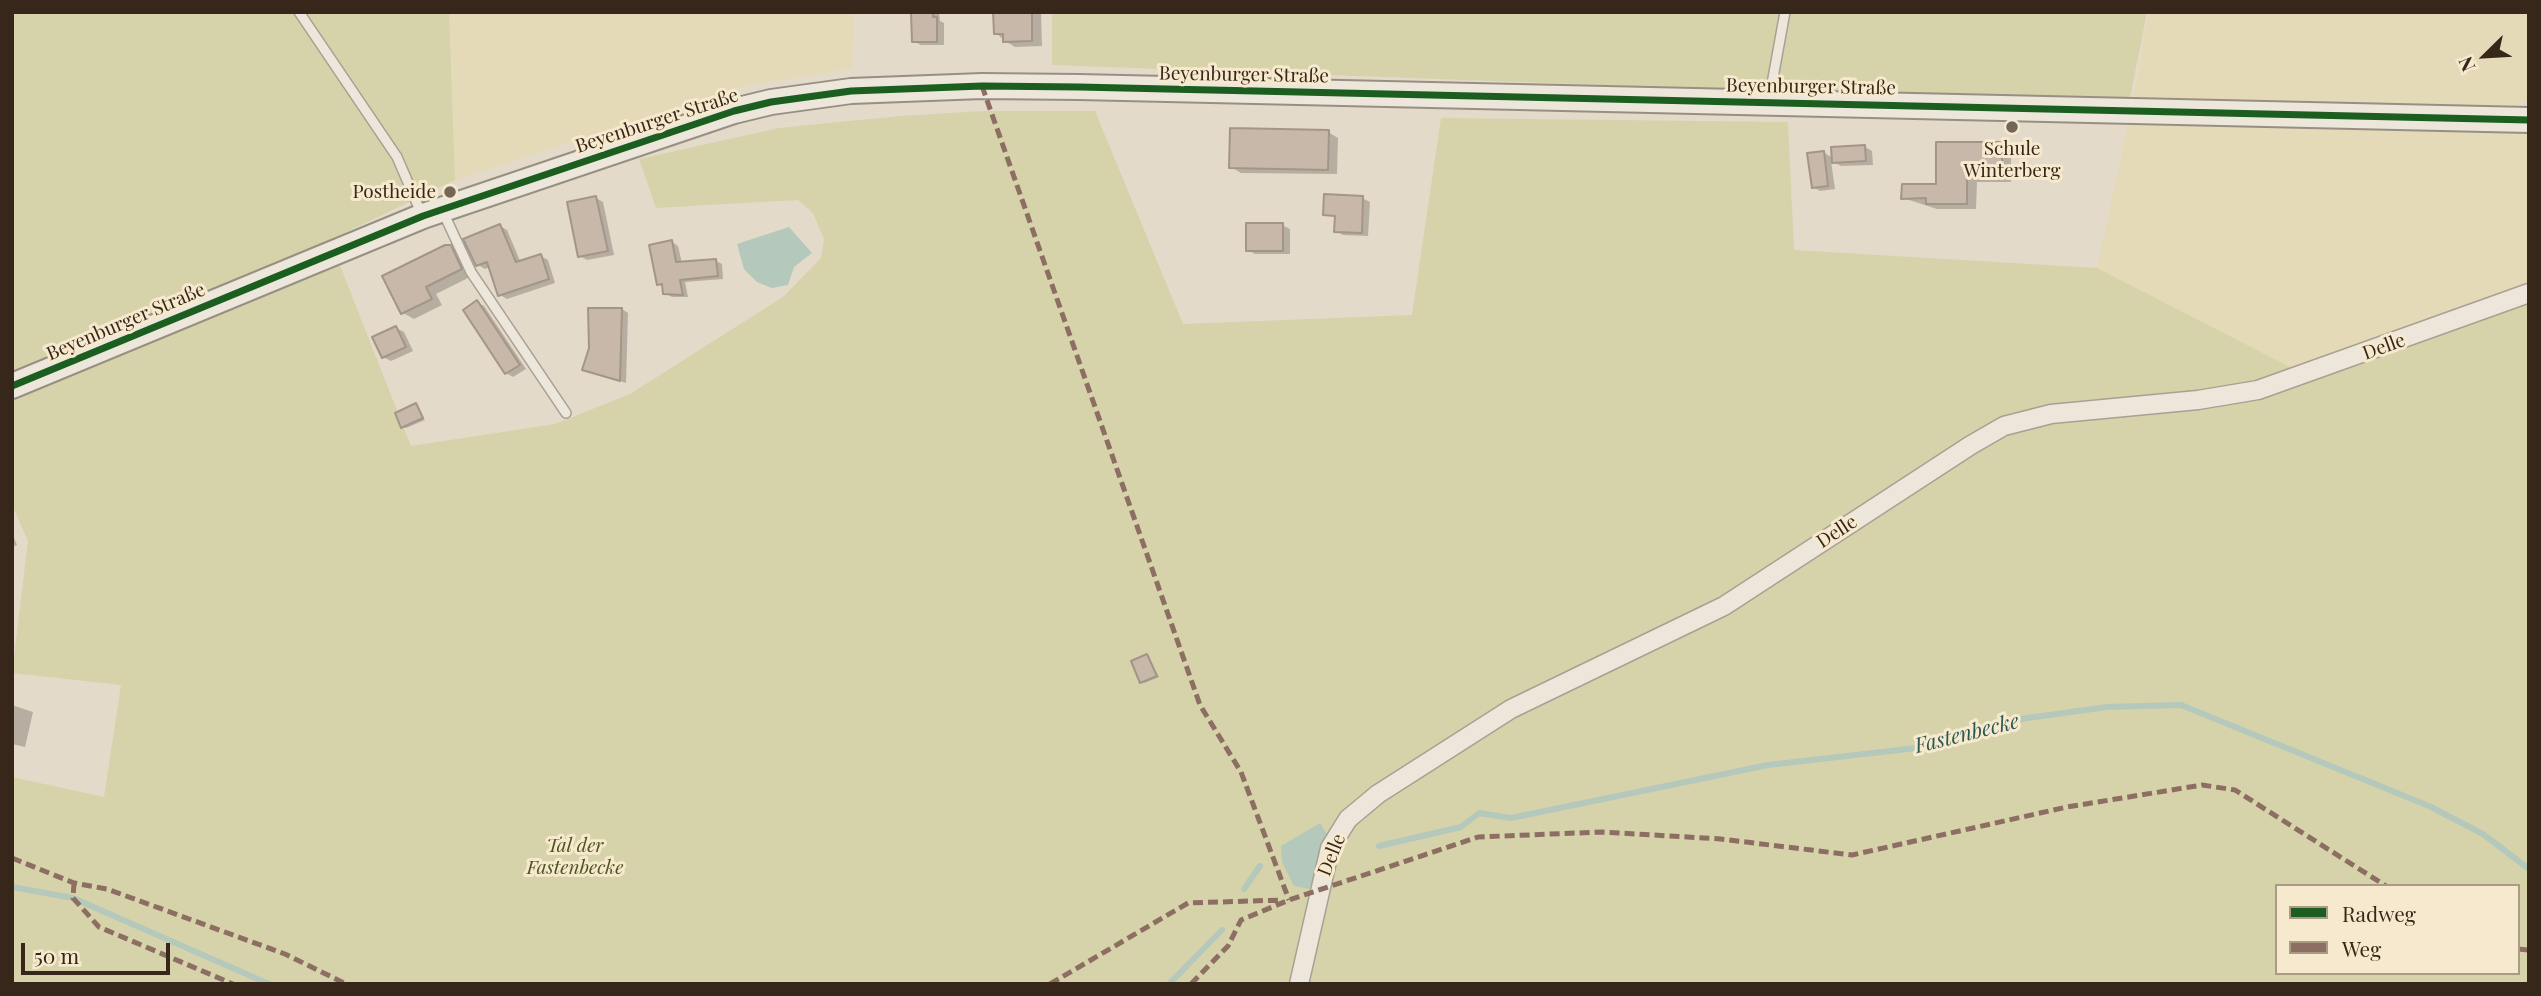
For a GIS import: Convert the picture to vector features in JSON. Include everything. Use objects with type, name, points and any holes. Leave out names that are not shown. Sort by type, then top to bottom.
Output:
[{"type":"main road","name":"Beyenburger Straße","points":[[12,386],[432,213],[734,111],[771,102],[851,90],[982,86],[2529,120]]},
{"type":"street","name":"Delle","points":[[1299,984],[1331,848],[1348,819],[1378,793],[1511,709],[1724,606],[1970,445],[2004,426],[2051,414],[2198,400],[2258,390],[2529,293]]},
{"type":"lane","points":[[299,12],[566,413]]},
{"type":"lane","points":[[1769,102],[1785,12]]},
{"type":"shaded area","points":[[449,12],[854,12],[852,68],[736,88],[455,180]]},
{"type":"shaded area","points":[[2149,12],[2529,12],[2529,100],[2521,100],[2520,134],[2529,134],[2529,286],[2296,370],[2097,268]]},
{"type":"shaded area","points":[[789,227],[812,253],[794,267],[788,285],[772,288],[757,282],[744,269],[737,244]]},
{"type":"shaded area","points":[[1320,823],[1329,838],[1309,889],[1294,886],[1282,862],[1281,846]]},
{"type":"green space","name":"Tal der Fastenbecke","points":[[12,12],[449,12],[455,180],[330,240],[411,446],[555,424],[630,394],[783,297],[821,258],[824,239],[813,213],[798,200],[656,208],[639,159],[779,128],[984,111],[1095,111],[1183,324],[1412,315],[1441,118],[1788,122],[1794,250],[2097,268],[2296,370],[2529,286],[2529,984],[12,984],[12,777],[104,797],[121,685],[12,673],[28,541],[12,505]]},
{"type":"green space","points":[[1052,12],[1781,12],[1766,91],[1052,65]]},
{"type":"green space","points":[[1791,12],[2147,12],[2130,98],[1776,93]]},
{"type":"building","points":[[911,12],[933,12],[933,17],[937,17],[937,42],[912,42]]},
{"type":"building","points":[[993,12],[1032,12],[1032,41],[1003,42],[1003,34],[994,34]]},
{"type":"building","points":[[1230,128],[1329,130],[1328,170],[1229,168]]},
{"type":"building","points":[[1936,142],[2002,142],[2002,177],[1967,177],[1967,204],[1926,204],[1926,198],[1901,199],[1902,184],[1936,184]]},
{"type":"building","points":[[1865,145],[1866,161],[1832,163],[1831,147]]},
{"type":"building","points":[[1824,151],[1828,186],[1812,188],[1807,153]]},
{"type":"building","points":[[1324,194],[1363,196],[1362,233],[1334,232],[1335,216],[1323,215]]},
{"type":"building","points":[[596,196],[608,251],[578,257],[567,202]]},
{"type":"building","points":[[1246,223],[1283,223],[1283,251],[1246,251]]},
{"type":"building","points":[[500,224],[516,262],[541,254],[549,279],[498,296],[487,262],[476,266],[463,239]]},
{"type":"building","points":[[672,240],[676,262],[716,259],[718,276],[680,280],[683,295],[663,294],[662,284],[657,285],[649,245]]},
{"type":"building","points":[[445,245],[451,245],[462,269],[426,287],[432,299],[401,314],[382,276]]},
{"type":"building","points":[[477,300],[520,365],[505,374],[463,310]]},
{"type":"building","points":[[588,308],[622,308],[620,381],[582,370],[589,348]]},
{"type":"building","points":[[396,326],[406,347],[382,358],[372,337]]},
{"type":"building","points":[[416,403],[423,418],[401,428],[395,413]]},
{"type":"building","points":[[1147,654],[1157,676],[1140,683],[1131,661]]},
{"type":"waterway","name":"Fastenbecke","points":[[1379,846],[1461,827],[1479,813],[1511,818],[1768,765],[1934,746],[2013,720],[2107,707],[2181,705],[2429,806],[2483,834],[2529,869]]},
{"type":"waterway","name":"Fastenbecke","points":[[1244,889],[1260,866]]},
{"type":"waterway","name":"Fastenbecke","points":[[12,887],[73,898],[269,984]]},
{"type":"waterway","name":"Fastenbecke","points":[[1169,984],[1222,930]]},
{"type":"marked path","points":[[982,86],[1200,705],[1241,772],[1289,900]]},
{"type":"marked path","points":[[1191,984],[1228,946],[1241,920],[1289,900],[1478,837],[1602,832],[1721,839],[1852,855],[2067,807],[2202,785],[2235,790],[2383,884]]},
{"type":"marked path","points":[[12,858],[74,883],[107,889],[285,954],[346,984]]},
{"type":"marked path","points":[[74,883],[73,898],[99,927],[233,984]]},
{"type":"marked path","points":[[1050,984],[1188,903],[1282,900]]},
{"type":"marked path","points":[[2520,949],[2529,950]]},
{"type":"cycle path","points":[[12,386],[423,216],[734,111],[771,102],[851,91],[982,86],[1079,87],[2529,120]]},
{"type":"place","name":"Schule Winterberg","points":[[2012,127]]},
{"type":"place","name":"Postheide","points":[[450,192]]}]
